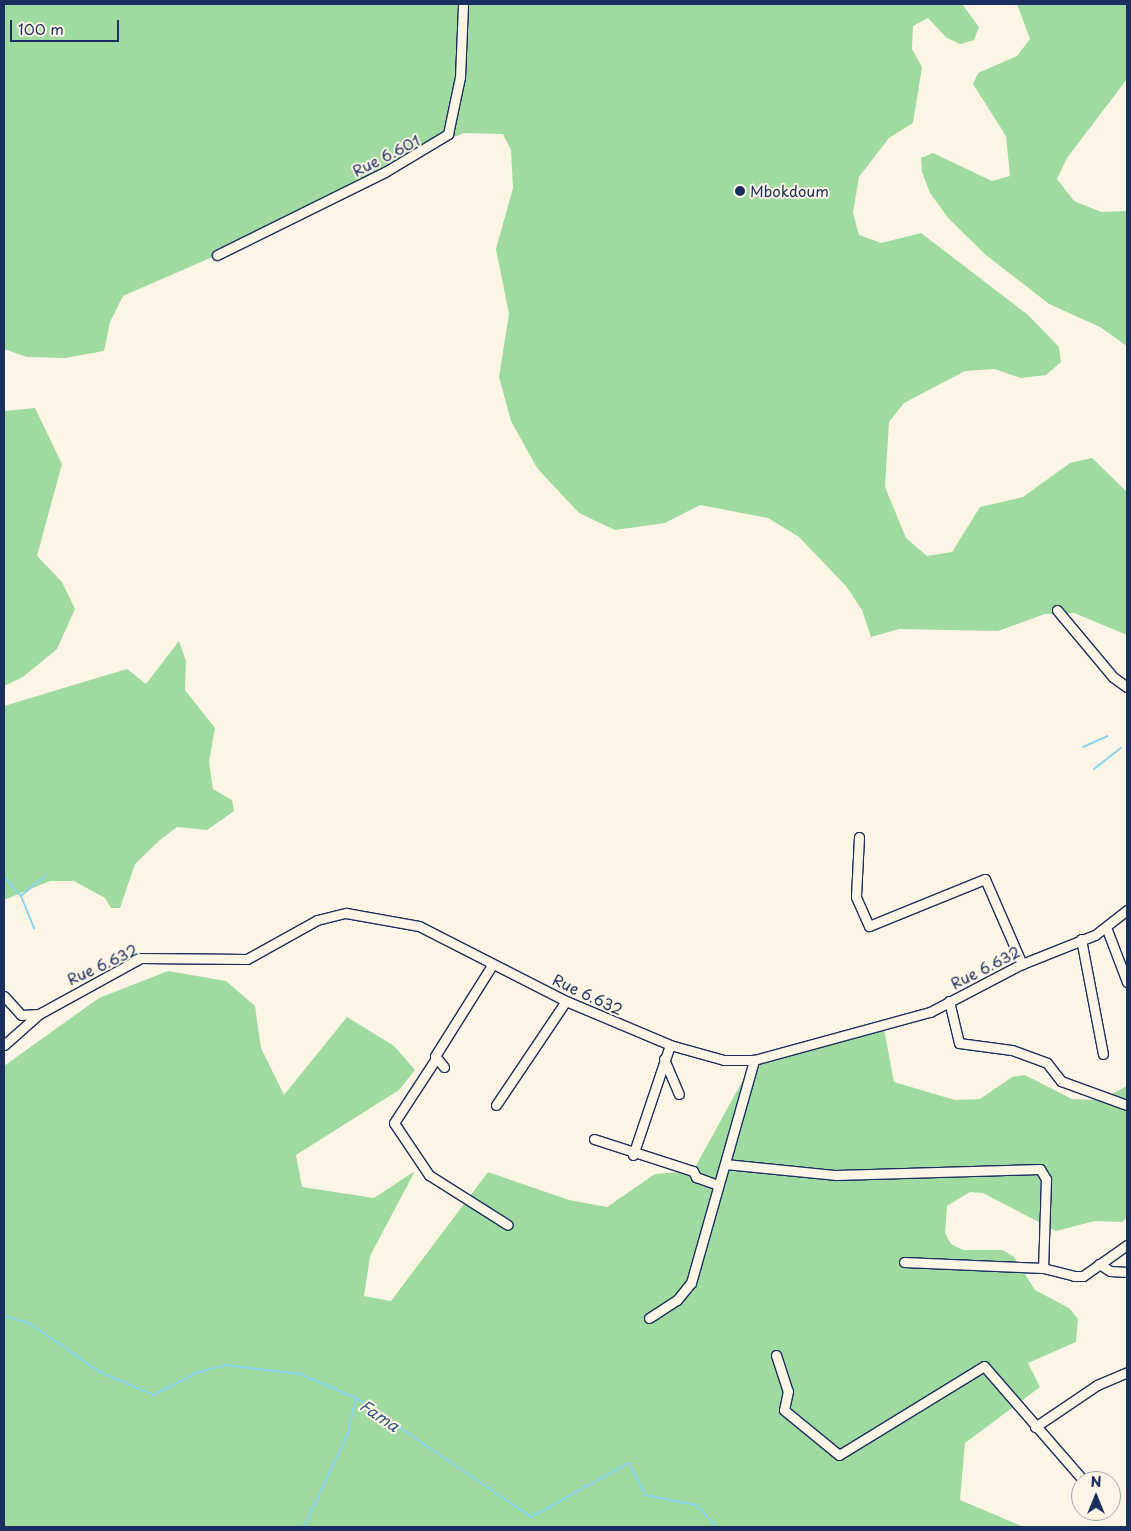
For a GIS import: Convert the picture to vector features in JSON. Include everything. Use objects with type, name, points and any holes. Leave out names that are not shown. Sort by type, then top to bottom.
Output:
[{"type":"street","name":"Rue 6.601","points":[[217,255],[385,172],[448,134],[460,77],[463,4]]},
{"type":"street","points":[[1057,610],[1113,677],[1127,687]]},
{"type":"street","points":[[859,837],[856,897],[868,926],[985,879],[1022,964]]},
{"type":"street","name":"Rue 6.632","points":[[4,1044],[40,1014],[141,958],[247,959],[317,920],[346,913],[410,923],[566,1001],[670,1045],[724,1060],[754,1060],[930,1012],[1022,964],[1106,927],[1127,910]]},
{"type":"street","points":[[1106,927],[1127,982]]},
{"type":"street","points":[[1081,939],[1103,1054]]},
{"type":"street","points":[[492,965],[435,1060],[394,1123],[429,1175],[508,1225]]},
{"type":"street","points":[[4,996],[21,1015],[40,1014]]},
{"type":"street","points":[[496,1105],[566,1001]]},
{"type":"street","points":[[949,1001],[959,1043],[1012,1050],[1047,1063],[1061,1081],[1127,1105]]},
{"type":"street","points":[[633,1155],[670,1045]]},
{"type":"street","points":[[664,1059],[679,1094]]},
{"type":"street","points":[[435,1060],[444,1067]]},
{"type":"street","points":[[649,1318],[677,1300],[691,1283],[754,1060]]},
{"type":"street","points":[[594,1140],[633,1155],[693,1171],[696,1177],[718,1185]]},
{"type":"street","points":[[726,1164],[836,1174],[1040,1169],[1046,1179],[1043,1268]]},
{"type":"street","points":[[904,1262],[1043,1268],[1084,1276],[1127,1245]]},
{"type":"street","points":[[1099,1264],[1110,1271],[1127,1272]]},
{"type":"street","points":[[776,1355],[788,1391],[784,1410],[839,1455],[984,1366],[1075,1471]]},
{"type":"street","points":[[1035,1427],[1097,1385],[1127,1372]]},
{"type":"green space","points":[[4,4],[962,4],[979,27],[974,40],[960,44],[947,38],[928,18],[913,26],[912,49],[922,67],[913,123],[889,138],[859,177],[853,213],[859,235],[881,243],[921,233],[1028,315],[1059,347],[1061,362],[1046,375],[1021,378],[994,369],[965,371],[904,403],[889,422],[885,487],[906,538],[927,556],[952,552],[980,507],[1023,497],[1070,463],[1092,458],[1127,492],[1127,635],[1074,613],[1045,614],[998,631],[899,629],[871,637],[862,610],[846,586],[799,537],[768,518],[700,505],[665,523],[615,530],[579,513],[537,468],[511,421],[499,377],[509,314],[496,249],[513,188],[511,150],[503,134],[464,133],[439,143],[217,255],[123,296],[110,322],[104,351],[65,358],[27,357],[4,349]]},
{"type":"green space","points":[[1017,4],[1127,4],[1127,79],[1067,158],[1057,179],[1074,201],[1101,212],[1127,211],[1127,346],[1100,327],[1049,304],[986,255],[949,219],[930,193],[922,172],[921,158],[933,153],[992,181],[1010,176],[1006,136],[973,84],[978,73],[1017,56],[1030,39]]},
{"type":"green space","points":[[35,408],[62,464],[37,556],[62,582],[75,609],[57,649],[23,677],[4,686],[4,411]]},
{"type":"green space","points":[[179,641],[186,661],[185,690],[215,728],[209,762],[213,789],[232,800],[234,811],[207,830],[177,827],[160,840],[135,864],[120,908],[111,908],[105,898],[74,881],[50,881],[4,900],[4,706],[127,669],[146,684]]},
{"type":"green space","points":[[168,971],[226,981],[255,1006],[261,1048],[284,1095],[347,1017],[394,1046],[415,1070],[399,1090],[296,1155],[302,1187],[374,1198],[415,1171],[370,1256],[364,1296],[391,1301],[488,1172],[569,1200],[607,1207],[655,1174],[693,1171],[754,1060],[883,1024],[894,1082],[955,1100],[980,1099],[1012,1077],[1025,1075],[1072,1099],[1100,1100],[1127,1086],[1127,1217],[1122,1222],[1095,1221],[1056,1231],[983,1193],[970,1192],[947,1206],[945,1233],[951,1244],[963,1250],[1003,1250],[1014,1257],[1035,1290],[1069,1308],[1078,1319],[1076,1342],[1028,1363],[1040,1387],[965,1443],[960,1500],[1024,1527],[4,1527],[4,1066],[99,998]]},
{"type":"waterway","points":[[1083,747],[1108,736]]},
{"type":"waterway","points":[[1094,769],[1121,748]]},
{"type":"waterway","points":[[21,896],[46,875]]},
{"type":"waterway","points":[[4,877],[21,896],[34,929]]},
{"type":"waterway","name":"Fama","points":[[4,1316],[29,1323],[100,1372],[154,1395],[196,1373],[225,1365],[300,1374],[356,1398],[531,1517],[629,1463],[645,1495],[696,1505],[717,1527]]},
{"type":"waterway","points":[[304,1527],[348,1433],[356,1398]]},
{"type":"place","name":"Mbokdoum","points":[[740,191]]}]
